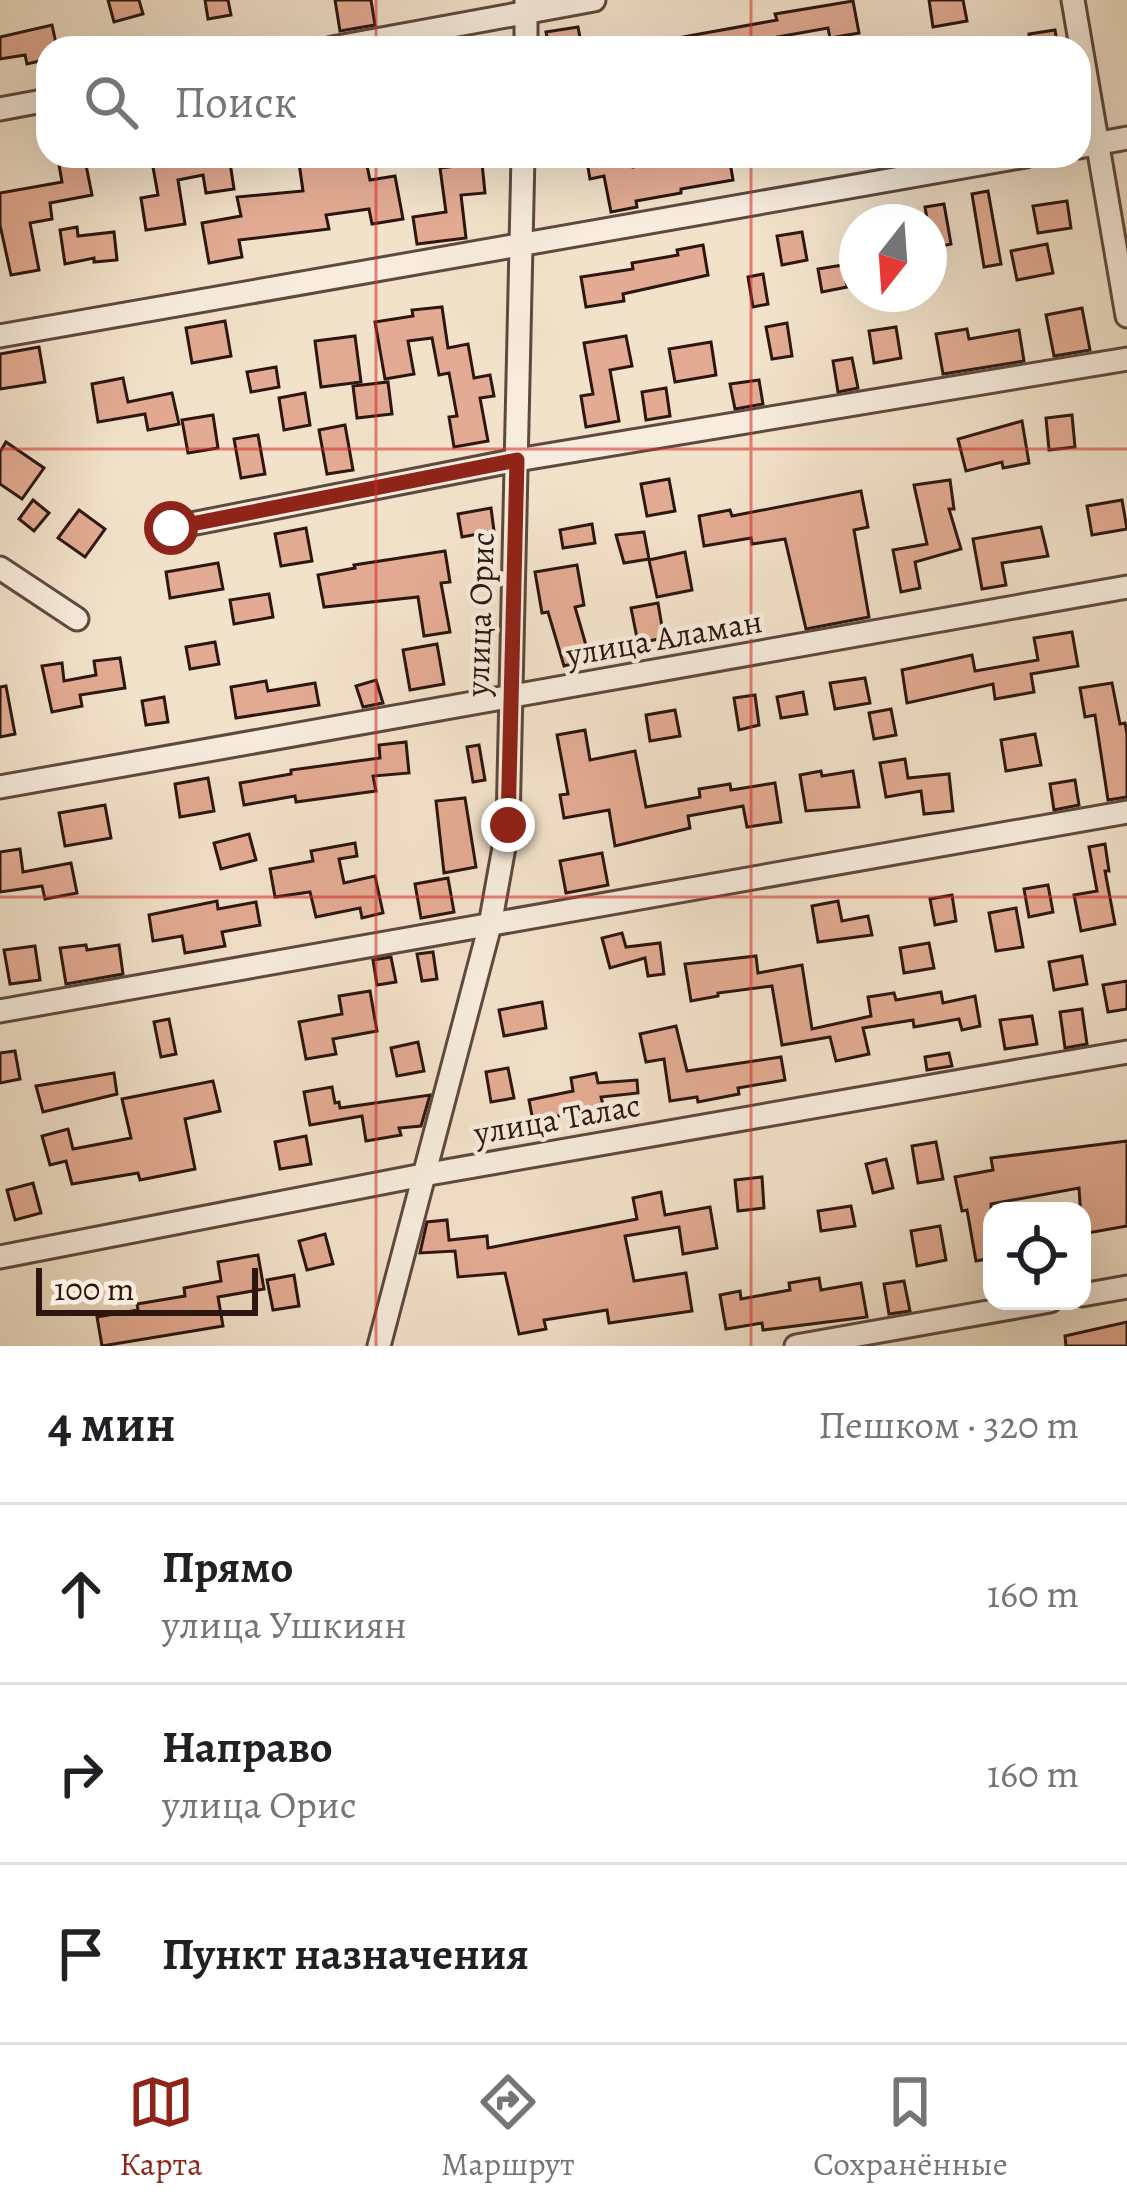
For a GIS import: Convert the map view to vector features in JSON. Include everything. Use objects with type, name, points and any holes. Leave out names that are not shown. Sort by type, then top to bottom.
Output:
[{"type":"street","points":[[387,36],[526,6],[594,0]]},
{"type":"street","points":[[1072,0],[1076,36]]},
{"type":"street","points":[[0,109],[36,102]]},
{"type":"street","points":[[1091,145],[1127,138]]},
{"type":"street","points":[[1091,154],[1127,316]]},
{"type":"street","name":"улица Орис","points":[[379,1346],[490,926],[508,825],[522,168]]},
{"type":"street","points":[[0,336],[957,168]]},
{"type":"street","points":[[171,528],[517,460],[1127,358]]},
{"type":"street","points":[[0,568],[77,619]]},
{"type":"street","name":"улица Аламан","points":[[0,787],[1127,587]]},
{"type":"street","points":[[0,1011],[1127,812]]},
{"type":"street","name":"улица Талас","points":[[0,1257],[423,1175],[1127,1052]]},
{"type":"street","points":[[1091,1293],[1127,1287]]},
{"type":"street","points":[[796,1346],[999,1310]]},
{"type":"building","points":[[108,0],[139,0],[143,14],[114,22]]},
{"type":"building","points":[[205,0],[228,0],[231,15],[208,19]]},
{"type":"building","points":[[335,0],[371,0],[375,25],[340,31]]},
{"type":"building","points":[[929,0],[963,0],[967,21],[933,27]]},
{"type":"building","points":[[853,1],[859,33],[830,36],[828,28],[783,36],[689,36],[777,20],[775,14]]},
{"type":"building","points":[[52,25],[54,36],[36,36],[36,62],[27,64],[25,55],[0,59],[0,37]]},
{"type":"building","points":[[578,27],[580,36],[547,36],[546,32]]},
{"type":"building","points":[[1055,30],[1056,36],[1029,36]]},
{"type":"building","points":[[60,168],[87,168],[92,195],[50,203],[52,219],[30,223],[39,270],[11,275],[0,225],[0,193],[62,182]]},
{"type":"building","points":[[153,168],[231,168],[234,189],[206,193],[203,175],[178,180],[185,224],[146,230],[141,198],[158,195]]},
{"type":"building","points":[[300,168],[368,168],[370,180],[395,176],[403,219],[372,224],[369,209],[326,215],[329,229],[239,240],[242,257],[209,263],[202,223],[241,216],[237,197],[303,191]]},
{"type":"building","points":[[440,168],[482,168],[485,193],[461,195],[466,238],[417,244],[413,217],[446,212]]},
{"type":"building","points":[[588,168],[731,168],[733,180],[681,189],[681,193],[636,201],[637,207],[611,212],[604,176],[590,179]]},
{"type":"building","points":[[988,191],[1001,264],[984,267],[972,194]]},
{"type":"building","points":[[1067,201],[1071,228],[1038,233],[1033,206]]},
{"type":"building","points":[[77,227],[78,236],[114,232],[117,260],[94,262],[94,258],[65,264],[60,230]]},
{"type":"building","points":[[802,232],[807,260],[782,265],[777,236]]},
{"type":"building","points":[[1047,244],[1053,273],[1017,280],[1011,251]]},
{"type":"building","points":[[703,245],[708,275],[623,294],[624,301],[586,307],[581,277],[633,269],[632,263]]},
{"type":"building","points":[[839,266],[839,289],[822,292],[818,269]]},
{"type":"building","points":[[763,274],[768,304],[753,307],[748,277]]},
{"type":"building","points":[[442,307],[448,348],[468,344],[474,378],[490,375],[494,396],[480,398],[488,441],[454,447],[449,417],[457,416],[449,373],[439,375],[432,338],[408,341],[414,374],[385,379],[375,322],[413,316],[412,310]]},
{"type":"building","points":[[1082,308],[1090,350],[1054,356],[1046,315]]},
{"type":"building","points":[[225,321],[231,356],[192,363],[186,328]]},
{"type":"building","points":[[787,323],[792,356],[772,359],[766,327]]},
{"type":"building","points":[[896,327],[901,358],[874,363],[869,331]]},
{"type":"building","points":[[967,329],[969,339],[1019,330],[1024,361],[943,374],[936,334]]},
{"type":"building","points":[[355,336],[361,382],[321,387],[315,341]]},
{"type":"building","points":[[626,336],[632,366],[610,370],[619,421],[586,427],[581,396],[593,394],[584,343]]},
{"type":"building","points":[[711,342],[716,375],[675,382],[669,349]]},
{"type":"building","points":[[39,347],[45,382],[0,389],[0,354]]},
{"type":"building","points":[[852,358],[858,388],[838,392],[833,361]]},
{"type":"building","points":[[276,367],[279,387],[251,392],[247,372]]},
{"type":"building","points":[[123,378],[128,402],[172,393],[179,424],[148,430],[145,414],[98,422],[92,384]]},
{"type":"building","points":[[759,380],[763,404],[735,409],[730,384]]},
{"type":"building","points":[[388,382],[392,414],[357,418],[353,386]]},
{"type":"building","points":[[666,388],[670,416],[646,420],[642,392]]},
{"type":"building","points":[[305,393],[310,425],[284,430],[279,398]]},
{"type":"building","points":[[213,415],[218,448],[188,453],[182,420]]},
{"type":"building","points":[[1072,415],[1075,447],[1049,450],[1046,418]]},
{"type":"building","points":[[1022,421],[1029,463],[1003,468],[1002,462],[966,471],[958,439]]},
{"type":"building","points":[[345,425],[353,470],[327,474],[319,430]]},
{"type":"building","points":[[258,435],[265,474],[241,478],[234,439]]},
{"type":"building","points":[[6,442],[44,468],[22,499],[0,484],[0,452]]},
{"type":"building","points":[[669,479],[675,511],[647,516],[641,484]]},
{"type":"building","points":[[950,480],[954,509],[949,509],[961,549],[915,562],[920,588],[901,592],[893,550],[927,544],[914,485]]},
{"type":"building","points":[[861,491],[868,527],[854,530],[869,617],[806,629],[785,539],[752,544],[751,538],[704,546],[699,516],[730,510],[732,516]]},
{"type":"building","points":[[33,500],[49,513],[34,531],[19,519]]},
{"type":"building","points":[[1122,500],[1127,529],[1092,535],[1087,506]]},
{"type":"building","points":[[491,508],[494,531],[462,537],[458,514]]},
{"type":"building","points":[[79,510],[105,529],[85,557],[58,538]]},
{"type":"building","points":[[592,524],[595,543],[563,548],[560,530]]},
{"type":"building","points":[[1041,527],[1048,556],[1002,563],[1006,585],[982,589],[973,539]]},
{"type":"building","points":[[306,528],[312,561],[281,566],[275,534]]},
{"type":"building","points":[[644,532],[649,559],[624,563],[616,535]]},
{"type":"building","points":[[445,551],[450,582],[441,583],[450,632],[424,636],[418,597],[324,607],[318,575]]},
{"type":"building","points":[[685,552],[692,590],[657,597],[649,560]]},
{"type":"building","points":[[218,563],[223,589],[170,598],[166,572]]},
{"type":"building","points":[[577,565],[584,605],[575,607],[590,659],[564,666],[548,612],[542,613],[535,572]]},
{"type":"building","points":[[269,594],[273,617],[234,624],[230,600]]},
{"type":"building","points":[[658,603],[664,638],[638,643],[631,608]]},
{"type":"building","points":[[1072,632],[1078,666],[1031,674],[1034,692],[995,699],[993,684],[907,703],[902,670],[972,655],[975,671],[1038,660],[1034,638]]},
{"type":"building","points":[[215,642],[219,664],[190,669],[186,647]]},
{"type":"building","points":[[437,644],[444,684],[410,690],[403,650]]},
{"type":"building","points":[[120,658],[125,688],[80,695],[82,706],[52,712],[42,666],[62,663],[64,681],[96,675],[94,661]]},
{"type":"building","points":[[865,678],[870,703],[835,709],[830,683]]},
{"type":"building","points":[[376,680],[383,703],[363,707],[356,686]]},
{"type":"building","points":[[266,681],[268,691],[315,683],[319,705],[236,718],[231,687]]},
{"type":"building","points":[[1112,683],[1120,724],[1125,723],[1127,734],[1127,797],[1108,800],[1095,715],[1085,717],[1080,688]]},
{"type":"building","points":[[6,686],[15,734],[0,737],[0,687]]},
{"type":"building","points":[[803,692],[807,714],[781,718],[777,697]]},
{"type":"building","points":[[755,695],[759,725],[739,730],[734,698]]},
{"type":"building","points":[[164,697],[168,722],[146,725],[142,701]]},
{"type":"building","points":[[891,709],[896,735],[874,739],[869,713]]},
{"type":"building","points":[[675,710],[680,736],[650,741],[646,715]]},
{"type":"building","points":[[585,730],[590,760],[635,751],[646,807],[700,797],[699,789],[775,783],[781,822],[747,827],[743,806],[688,816],[690,828],[615,846],[609,810],[564,818],[560,795],[568,794],[557,735]]},
{"type":"building","points":[[1035,734],[1041,765],[1006,771],[1001,740]]},
{"type":"building","points":[[406,742],[409,773],[373,776],[376,791],[244,805],[240,783],[291,774],[291,770],[380,758],[379,745]]},
{"type":"building","points":[[479,745],[485,780],[473,782],[467,747]]},
{"type":"building","points":[[905,759],[908,778],[949,774],[953,811],[924,814],[921,791],[886,797],[880,763]]},
{"type":"building","points":[[821,771],[822,776],[853,771],[859,807],[806,811],[800,775]]},
{"type":"building","points":[[208,778],[214,811],[180,817],[175,784]]},
{"type":"building","points":[[1075,780],[1079,805],[1054,810],[1050,784]]},
{"type":"building","points":[[465,798],[476,867],[444,873],[436,801]]},
{"type":"building","points":[[105,805],[111,838],[65,846],[59,813]]},
{"type":"building","points":[[249,834],[256,860],[221,869],[214,843]]},
{"type":"building","points":[[355,843],[357,856],[339,859],[344,883],[375,876],[383,913],[362,918],[360,908],[316,917],[310,892],[275,897],[270,869],[313,861],[311,851]]},
{"type":"building","points":[[1105,844],[1115,924],[1081,931],[1074,895],[1097,891],[1089,847]]},
{"type":"building","points":[[20,849],[23,872],[71,863],[77,893],[45,899],[42,886],[0,892],[0,852]]},
{"type":"building","points":[[602,853],[608,885],[566,893],[560,861]]},
{"type":"building","points":[[448,878],[454,912],[421,918],[415,884]]},
{"type":"building","points":[[1048,885],[1053,912],[1029,917],[1024,889]]},
{"type":"building","points":[[952,895],[956,921],[935,925],[930,899]]},
{"type":"building","points":[[217,901],[218,909],[256,902],[260,925],[222,932],[225,946],[185,953],[182,936],[153,941],[149,915]]},
{"type":"building","points":[[838,901],[842,921],[868,916],[872,935],[818,942],[812,906]]},
{"type":"building","points":[[1016,908],[1023,947],[996,951],[989,913]]},
{"type":"building","points":[[622,933],[626,947],[660,943],[664,974],[648,976],[645,958],[610,968],[602,938]]},
{"type":"building","points":[[929,943],[934,968],[904,973],[900,948]]},
{"type":"building","points":[[86,945],[87,950],[119,945],[123,974],[66,984],[60,948]]},
{"type":"building","points":[[35,946],[40,980],[10,984],[4,950]]},
{"type":"building","points":[[433,952],[437,979],[422,981],[417,954]]},
{"type":"building","points":[[756,956],[758,973],[802,965],[812,1029],[871,1016],[868,997],[894,993],[896,1000],[941,992],[943,1003],[975,996],[980,1026],[962,1030],[959,1019],[914,1027],[913,1020],[863,1028],[869,1054],[836,1061],[830,1037],[782,1045],[772,986],[691,1001],[685,964]]},
{"type":"building","points":[[1082,956],[1087,984],[1054,990],[1049,962]]},
{"type":"building","points":[[391,957],[396,982],[377,985],[373,960]]},
{"type":"building","points":[[1127,981],[1127,1009],[1108,1012],[1103,985]]},
{"type":"building","points":[[370,991],[377,1031],[333,1039],[336,1054],[306,1059],[299,1022],[342,1014],[339,996]]},
{"type":"building","points":[[542,1002],[546,1028],[504,1036],[499,1010]]},
{"type":"building","points":[[1082,1009],[1087,1044],[1065,1048],[1060,1012]]},
{"type":"building","points":[[1032,1016],[1037,1044],[1005,1049],[1000,1020]]},
{"type":"building","points":[[169,1019],[176,1054],[161,1057],[154,1022]]},
{"type":"building","points":[[676,1026],[687,1071],[781,1057],[785,1080],[738,1088],[739,1094],[698,1102],[697,1097],[670,1101],[664,1059],[646,1062],[640,1034]]},
{"type":"building","points":[[418,1042],[424,1071],[397,1076],[391,1048]]},
{"type":"building","points":[[15,1051],[20,1079],[0,1083],[0,1053]]},
{"type":"building","points":[[949,1053],[952,1066],[927,1070],[925,1057]]},
{"type":"building","points":[[508,1068],[514,1098],[491,1102],[486,1072]]},
{"type":"building","points":[[114,1073],[117,1094],[43,1112],[36,1086]]},
{"type":"building","points":[[596,1073],[598,1083],[637,1080],[638,1093],[601,1097],[605,1112],[533,1121],[529,1100],[573,1091],[571,1078]]},
{"type":"building","points":[[213,1081],[220,1111],[185,1119],[195,1169],[140,1180],[138,1173],[72,1184],[66,1161],[50,1165],[42,1136],[68,1129],[73,1149],[131,1138],[122,1099]]},
{"type":"building","points":[[332,1087],[340,1108],[430,1095],[421,1126],[399,1128],[401,1135],[366,1141],[362,1116],[310,1125],[304,1092]]},
{"type":"building","points":[[306,1136],[311,1164],[280,1169],[275,1142]]},
{"type":"building","points":[[1127,1141],[1127,1226],[1091,1232],[1091,1202],[1080,1202],[1079,1188],[983,1202],[983,1260],[976,1261],[967,1210],[962,1211],[955,1177],[993,1170],[991,1158]]},
{"type":"building","points":[[936,1142],[943,1179],[918,1183],[912,1146]]},
{"type":"building","points":[[886,1159],[893,1188],[873,1193],[866,1164]]},
{"type":"building","points":[[762,1177],[764,1208],[738,1211],[735,1180]]},
{"type":"building","points":[[33,1183],[41,1213],[15,1220],[7,1190]]},
{"type":"building","points":[[661,1192],[665,1215],[710,1207],[717,1248],[683,1254],[679,1227],[625,1236],[634,1281],[686,1273],[692,1311],[609,1323],[607,1310],[544,1320],[546,1329],[519,1334],[505,1273],[458,1277],[455,1251],[420,1253],[427,1222],[447,1220],[449,1240],[487,1236],[488,1248],[637,1219],[633,1198]]},
{"type":"building","points":[[851,1206],[855,1226],[821,1231],[818,1211]]},
{"type":"building","points":[[940,1226],[946,1260],[917,1266],[911,1231]]},
{"type":"building","points":[[325,1234],[333,1264],[307,1270],[299,1241]]},
{"type":"building","points":[[258,1255],[264,1289],[218,1297],[223,1326],[102,1346],[97,1317],[185,1296],[184,1288],[221,1281],[218,1262]]},
{"type":"building","points":[[294,1275],[299,1306],[273,1310],[267,1280]]},
{"type":"building","points":[[819,1278],[821,1290],[861,1283],[867,1317],[763,1330],[762,1323],[726,1329],[720,1295],[740,1291],[741,1299],[790,1290],[789,1283]]},
{"type":"building","points":[[904,1281],[910,1311],[889,1314],[884,1284]]},
{"type":"building","points":[[1127,1322],[1127,1346],[1066,1346],[1065,1336]]},
{"type":"route","points":[[171,528],[517,460],[508,825]]}]
